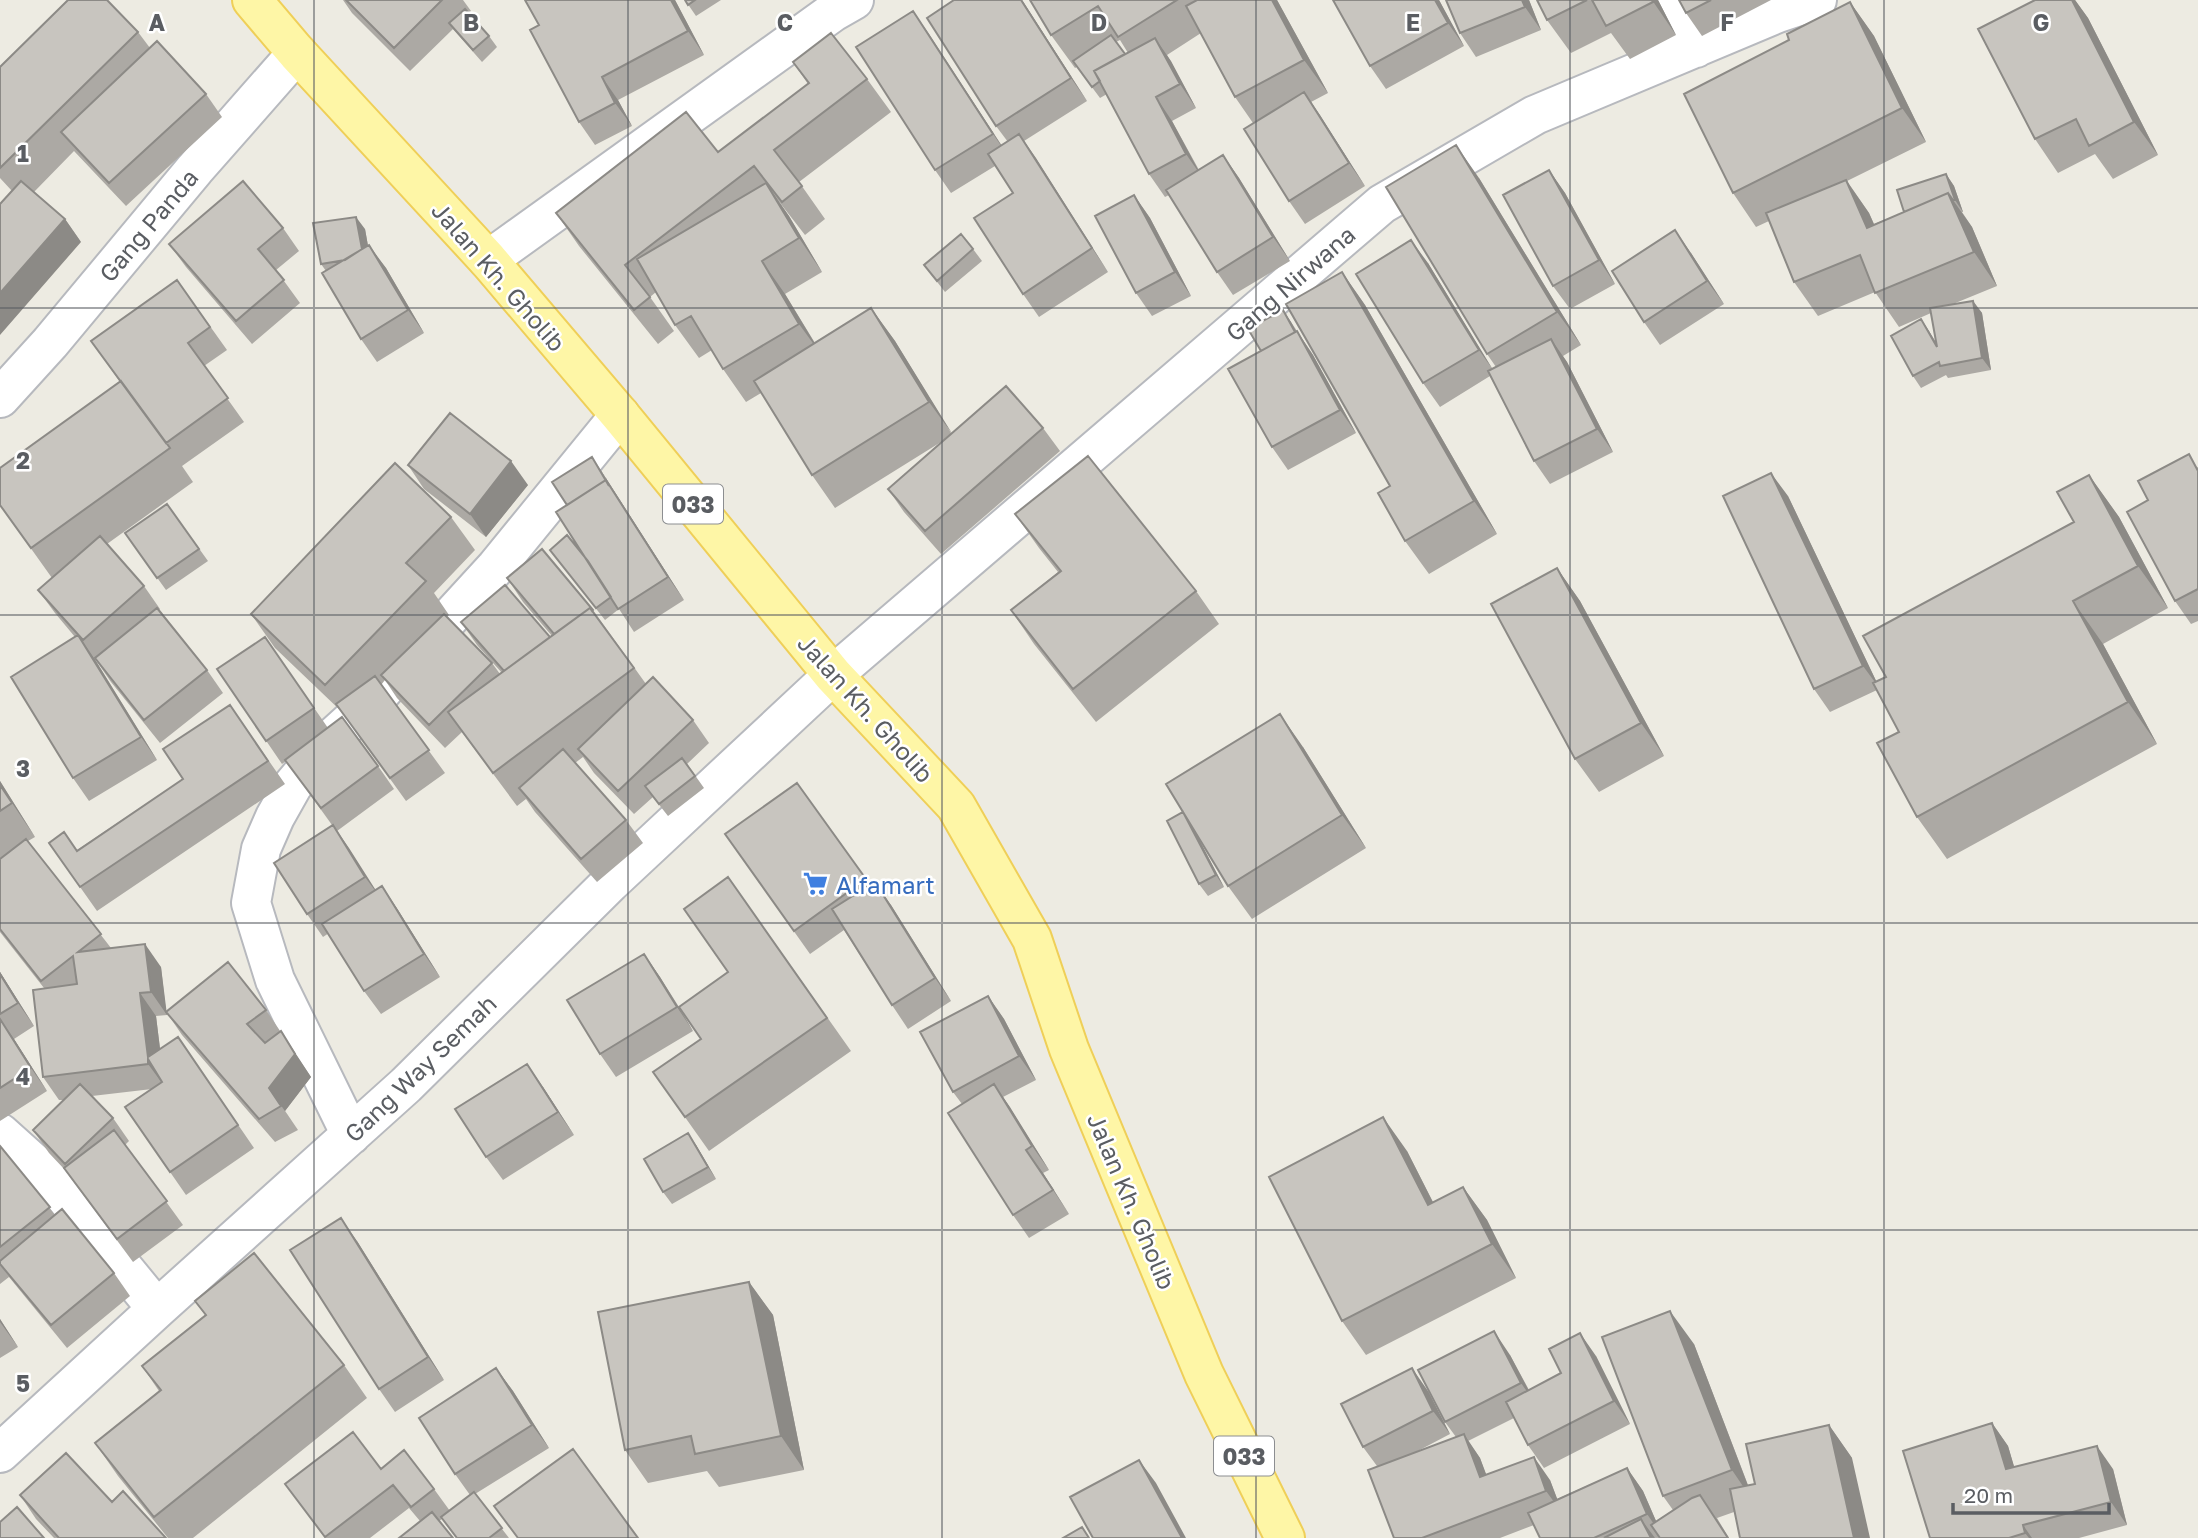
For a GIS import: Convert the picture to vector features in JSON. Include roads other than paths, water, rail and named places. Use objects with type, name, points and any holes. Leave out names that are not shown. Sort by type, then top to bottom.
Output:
[{"type":"main road","name":"Jalan Kh. Gholib","points":[[251,0],[488,260],[620,415],[833,675],[956,806],[1032,939],[1069,1049],[1204,1374],[1285,1538]]},
{"type":"street","points":[[1670,0],[1696,48]]},
{"type":"street","name":"Gang Nirwana","points":[[833,675],[1382,204],[1535,115],[1778,13],[1816,0]]},
{"type":"street","points":[[488,260],[837,4]]},
{"type":"street","name":"Gang Panda","points":[[0,398],[50,344],[195,169],[297,53]]},
{"type":"street","points":[[351,1135],[275,980],[251,903],[261,849],[293,785],[306,769],[331,739],[375,699],[496,567],[620,415]]},
{"type":"street","name":"Gang Way Semah","points":[[0,1453],[406,1085],[610,883],[833,675]]},
{"type":"street","points":[[0,1133],[48,1176],[157,1308]]},
{"type":"place","name":"Alfamart","points":[[816,884]]}]
